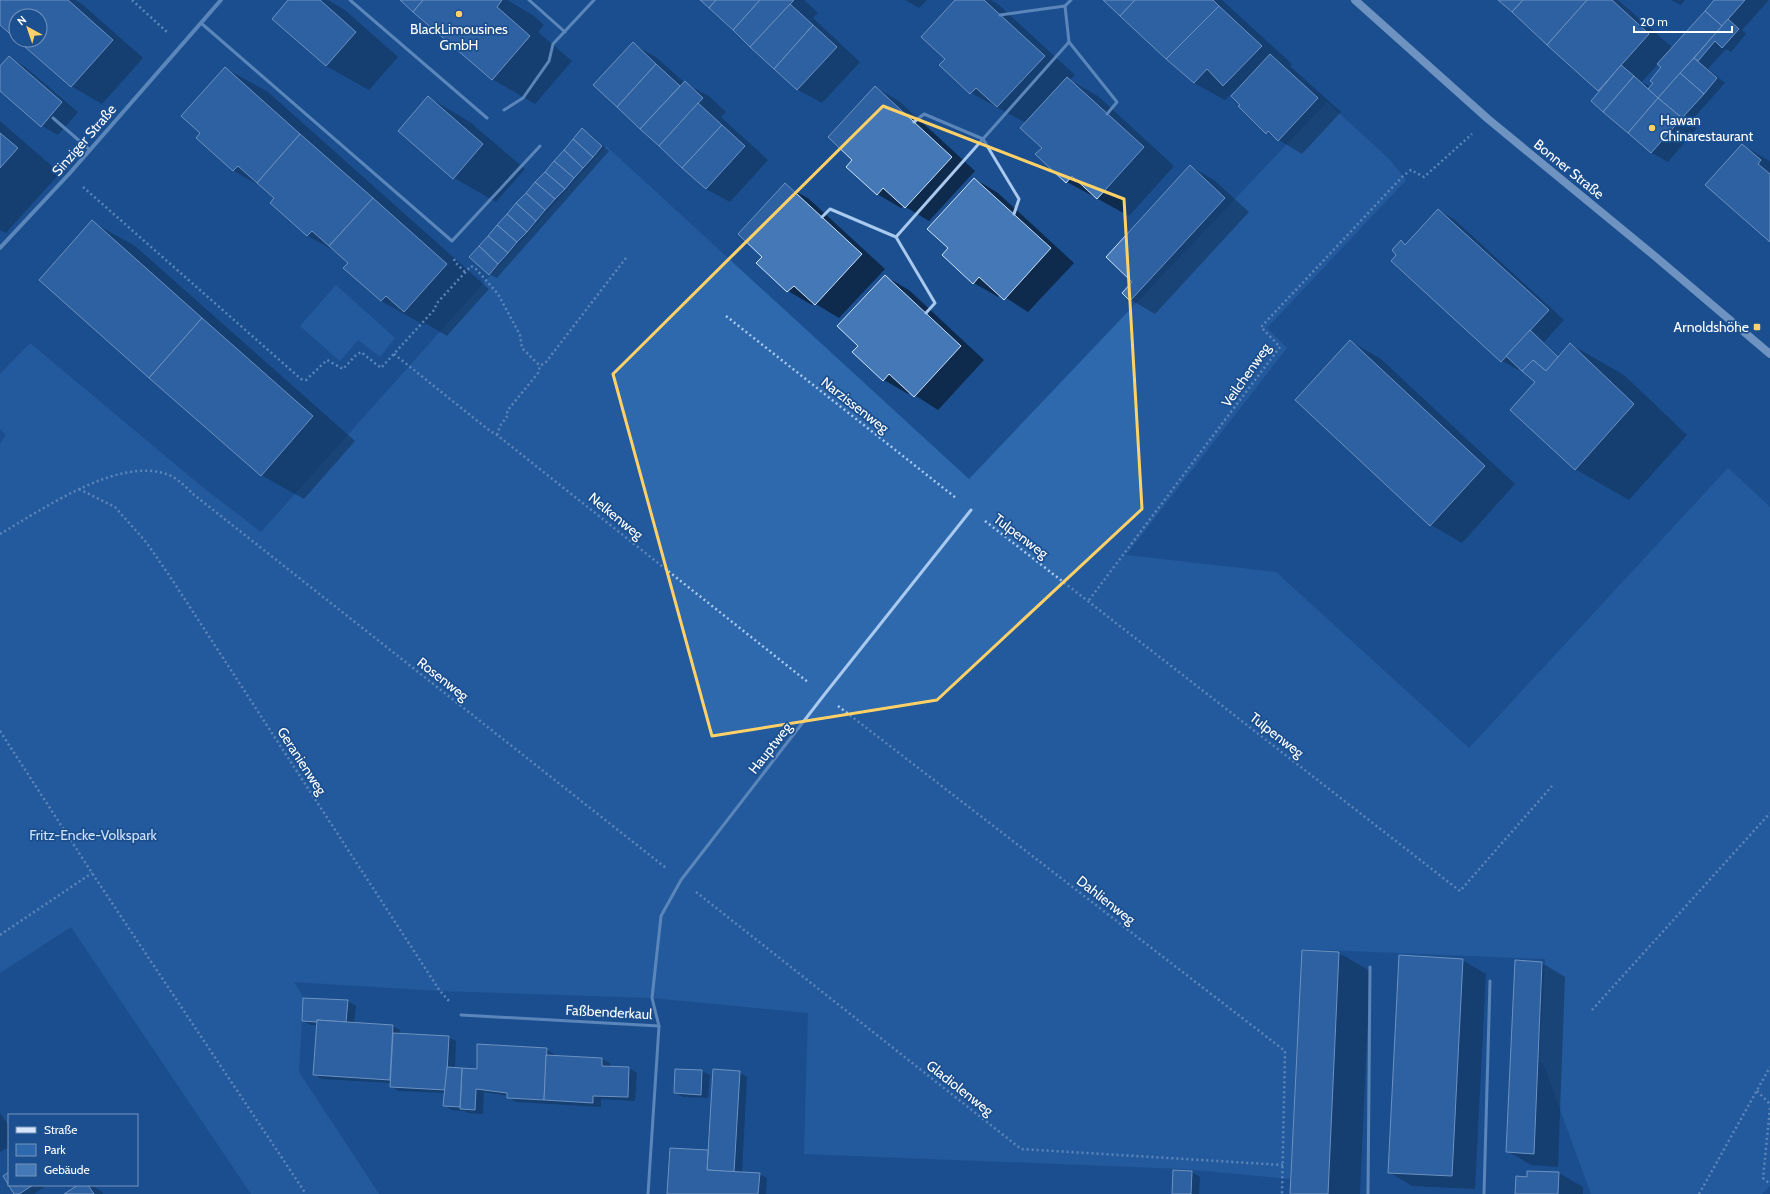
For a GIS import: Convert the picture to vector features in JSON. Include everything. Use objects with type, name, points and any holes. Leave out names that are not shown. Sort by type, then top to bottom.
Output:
[{"type":"main road","name":"Bonner Straße","points":[[1355,0],[1488,119],[1651,252],[1770,354]]},
{"type":"street","name":"Sinziger Straße","points":[[0,248],[69,174],[221,0]]},
{"type":"lane","points":[[350,0],[487,118]]},
{"type":"lane","points":[[529,0],[565,32]]},
{"type":"lane","points":[[504,110],[523,98],[549,61],[553,44],[594,0]]},
{"type":"lane","points":[[1000,15],[1065,6],[1070,0]]},
{"type":"lane","points":[[1065,6],[1069,42],[1117,102],[1107,114]]},
{"type":"lane","points":[[201,24],[452,241],[540,146]]},
{"type":"lane","points":[[896,237],[1069,42]]},
{"type":"lane","points":[[914,122],[924,114],[983,139],[1019,199],[1014,214]]},
{"type":"lane","points":[[53,118],[90,150]]},
{"type":"lane","points":[[822,217],[830,209],[896,237],[935,303],[926,313]]},
{"type":"lane","name":"Hauptweg","points":[[659,1026],[652,998],[661,916],[681,880],[824,695],[971,510]]},
{"type":"lane","points":[[1368,1194],[1370,967]]},
{"type":"lane","points":[[1484,1194],[1490,981]]},
{"type":"lane","name":"Faßbenderkaul","points":[[461,1014],[659,1026],[648,1194]]},
{"type":"path","points":[[132,0],[182,45]]},
{"type":"path","name":"Veilchenweg","points":[[1089,600],[1280,347],[1262,327],[1403,176],[1411,170],[1424,177],[1488,119]]},
{"type":"path","points":[[69,174],[301,379],[306,380],[327,360],[343,369],[356,355],[361,352],[381,368],[434,310],[438,303],[471,266],[476,269],[498,294],[520,335],[522,348],[540,366]]},
{"type":"path","points":[[498,435],[500,426],[508,415],[507,411],[538,373],[540,366],[546,362],[626,258]]},
{"type":"path","name":"Narzissenweg","points":[[726,316],[971,510]]},
{"type":"path","name":"Nelkenweg","points":[[394,354],[824,695]]},
{"type":"path","name":"Rosenweg","points":[[0,534],[78,489],[116,474],[152,472],[169,476],[182,484],[681,880]]},
{"type":"path","name":"Geranienweg","points":[[78,489],[115,507],[146,542],[440,992]]},
{"type":"path","name":"Tulpenweg","points":[[971,510],[1089,600],[1460,891],[1552,786]]},
{"type":"path","name":"Dahlienweg","points":[[824,695],[1285,1052],[1283,1164]]},
{"type":"path","points":[[0,731],[92,873],[306,1194]]},
{"type":"path","points":[[1592,1010],[1770,813]]},
{"type":"path","points":[[0,935],[92,873]]},
{"type":"path","name":"Gladiolenweg","points":[[681,880],[1021,1149],[1283,1164]]},
{"type":"path","points":[[1699,1194],[1770,1068]]},
{"type":"path","points":[[1757,1091],[1770,1104]]},
{"type":"path","points":[[1770,1108],[1763,1178],[1770,1184]]},
{"type":"path","points":[[1282,1194],[1283,1164]]},
{"type":"highlighted area","points":[[883,106],[1124,199],[1142,509],[937,700],[712,736],[613,374]]},
{"type":"green space","name":"Fritz-Encke-Volkspark","points":[[1327,102],[1390,160],[1406,180],[1267,328],[1287,348],[1126,555],[1276,572],[1469,748],[1728,468],[1770,507],[1770,1186],[1762,1194],[1591,1194],[1543,1063],[1539,1062],[1545,959],[1302,949],[1290,1179],[1184,1169],[804,1154],[808,1013],[652,998],[440,991],[294,982],[303,997],[299,1072],[379,1194],[251,1194],[71,927],[0,973],[0,444],[6,435],[0,429],[0,374],[30,343],[201,486],[261,532],[606,146],[969,479]]},
{"type":"green space","points":[[336,285],[395,338],[380,357],[358,340],[340,361],[300,326]]},
{"type":"building","points":[[0,0],[68,0],[113,40],[71,87],[26,48],[48,48],[48,8],[8,8],[8,32],[0,25]]},
{"type":"building","points":[[288,0],[320,0],[356,32],[326,66],[272,19]]},
{"type":"building","points":[[400,0],[423,0],[413,12]]},
{"type":"building","points":[[423,0],[502,0],[497,7],[530,36],[492,80],[413,12]]},
{"type":"building","points":[[700,0],[716,0],[709,8]]},
{"type":"building","points":[[716,0],[760,0],[733,30],[709,8]]},
{"type":"building","points":[[760,0],[794,0],[750,47],[733,30]]},
{"type":"building","points":[[955,0],[984,0],[1045,56],[997,107],[976,88],[970,94],[939,65],[945,59],[921,37]]},
{"type":"building","points":[[1103,0],[1135,0],[1120,16]]},
{"type":"building","points":[[1135,0],[1213,0],[1219,6],[1166,59],[1120,16]]},
{"type":"building","points":[[1498,0],[1523,0],[1512,12]]},
{"type":"building","points":[[1523,0],[1587,0],[1547,45],[1512,12]]},
{"type":"building","points":[[1587,0],[1612,0],[1649,34],[1598,91],[1547,45]]},
{"type":"building","points":[[1714,0],[1745,0],[1722,26],[1705,11]]},
{"type":"building","points":[[790,4],[813,25],[774,69],[750,47]]},
{"type":"building","points":[[1219,6],[1262,46],[1223,86],[1207,69],[1194,83],[1166,59]]},
{"type":"building","points":[[1705,11],[1722,26],[1658,98],[1648,89],[1653,83],[1650,81],[1661,67],[1657,64]]},
{"type":"building","points":[[1728,19],[1739,29],[1722,48],[1715,41],[1698,61],[1694,58]]},
{"type":"building","points":[[813,25],[837,47],[797,90],[774,69]]},
{"type":"building","points":[[633,42],[656,64],[617,107],[593,85]]},
{"type":"building","points":[[1270,54],[1318,98],[1278,141],[1268,131],[1266,134],[1238,106],[1240,105],[1231,96]]},
{"type":"building","points":[[9,56],[62,102],[41,127],[0,91],[0,66]]},
{"type":"building","points":[[1694,58],[1717,78],[1704,94],[1680,73]]},
{"type":"building","points":[[656,64],[680,86],[640,129],[617,107]]},
{"type":"building","points":[[1621,65],[1634,76],[1603,112],[1591,101]]},
{"type":"building","points":[[225,67],[300,134],[257,183],[238,166],[233,171],[196,138],[200,133],[181,116]]},
{"type":"building","points":[[1680,73],[1704,94],[1682,118],[1658,98]]},
{"type":"building","points":[[1634,76],[1658,98],[1628,133],[1603,112]]},
{"type":"building","points":[[1067,77],[1144,147],[1097,199],[1072,176],[1066,183],[1035,154],[1042,148],[1020,128]]},
{"type":"building","points":[[685,81],[703,98],[659,146],[640,129]]},
{"type":"building","points":[[875,86],[952,157],[905,208],[883,188],[877,195],[846,167],[852,160],[828,137]]},
{"type":"building","points":[[428,96],[483,144],[453,179],[398,131]]},
{"type":"building","points":[[1658,98],[1682,118],[1651,153],[1628,133]]},
{"type":"building","points":[[698,103],[722,125],[682,168],[659,146]]},
{"type":"building","points":[[722,125],[745,146],[706,189],[682,168]]},
{"type":"building","points":[[582,128],[602,146],[593,157],[573,139]]},
{"type":"building","points":[[0,133],[18,148],[0,168]]},
{"type":"building","points":[[300,134],[373,198],[329,246],[312,231],[307,236],[270,203],[274,198],[257,183]]},
{"type":"building","points":[[573,139],[593,157],[583,168],[564,150]]},
{"type":"building","points":[[1742,144],[1761,160],[1758,164],[1770,174],[1770,242],[1705,185]]},
{"type":"building","points":[[564,150],[583,168],[574,178],[554,161]]},
{"type":"building","points":[[554,161],[574,178],[565,189],[545,172]]},
{"type":"building","points":[[1190,165],[1225,198],[1130,301],[1122,293],[1132,282],[1106,257]]},
{"type":"building","points":[[545,172],[565,189],[555,199],[535,182]]},
{"type":"building","points":[[974,178],[1051,248],[1004,300],[979,277],[973,284],[942,255],[948,248],[927,229]]},
{"type":"building","points":[[535,182],[555,199],[545,210],[526,193]]},
{"type":"building","points":[[785,183],[862,254],[815,305],[794,286],[787,292],[756,263],[762,257],[738,234]]},
{"type":"building","points":[[526,193],[545,210],[536,221],[516,203]]},
{"type":"building","points":[[373,198],[447,264],[404,312],[386,296],[381,301],[343,268],[348,263],[329,246]]},
{"type":"building","points":[[516,203],[536,221],[527,232],[507,214]]},
{"type":"building","points":[[1438,209],[1549,310],[1501,362],[1391,261],[1396,255],[1392,250],[1401,240],[1405,245]]},
{"type":"building","points":[[507,214],[527,232],[517,242],[497,225]]},
{"type":"building","points":[[92,220],[202,318],[149,378],[39,280]]},
{"type":"building","points":[[497,225],[517,242],[508,253],[488,236]]},
{"type":"building","points":[[488,236],[508,253],[498,264],[479,246]]},
{"type":"building","points":[[479,246],[498,264],[489,275],[469,257]]},
{"type":"building","points":[[885,275],[961,346],[914,397],[889,374],[883,381],[852,352],[858,346],[837,326]]},
{"type":"building","points":[[202,318],[313,416],[261,476],[149,378]]},
{"type":"building","points":[[1530,330],[1558,357],[1546,371],[1533,360],[1522,371],[1506,356]]},
{"type":"building","points":[[1350,340],[1485,466],[1430,526],[1295,400]]},
{"type":"building","points":[[1570,343],[1634,404],[1575,470],[1510,410],[1535,382],[1522,371],[1533,360],[1546,371]]},
{"type":"building","points":[[1302,950],[1339,952],[1328,1194],[1290,1194]]},
{"type":"building","points":[[1399,955],[1463,959],[1452,1176],[1388,1173]]},
{"type":"building","points":[[1515,960],[1542,962],[1534,1154],[1506,1152]]},
{"type":"building","points":[[303,998],[348,1000],[346,1022],[317,1020],[317,1022],[302,1021]]},
{"type":"building","points":[[317,1020],[393,1025],[390,1080],[313,1075]]},
{"type":"building","points":[[393,1033],[449,1036],[446,1090],[390,1087]]},
{"type":"building","points":[[477,1044],[547,1048],[544,1100],[507,1098],[507,1093],[476,1089],[475,1110],[460,1109],[462,1068],[477,1069]]},
{"type":"building","points":[[546,1055],[602,1058],[602,1066],[629,1067],[628,1097],[593,1096],[593,1103],[544,1100]]},
{"type":"building","points":[[447,1067],[462,1068],[460,1107],[443,1106]]},
{"type":"building","points":[[675,1069],[702,1070],[701,1095],[674,1093]]},
{"type":"building","points":[[713,1069],[740,1071],[734,1172],[707,1170]]},
{"type":"building","points":[[670,1148],[708,1150],[707,1170],[760,1173],[758,1194],[667,1194]]},
{"type":"building","points":[[1173,1170],[1192,1171],[1191,1194],[1172,1194]]},
{"type":"building","points":[[1527,1171],[1559,1172],[1558,1194],[1515,1194],[1516,1176],[1527,1177]]},
{"type":"building","points":[[8,1173],[8,1184],[3,1176]]},
{"type":"building","points":[[9,1186],[31,1186],[19,1194],[14,1194]]},
{"type":"building","points":[[76,1186],[89,1186],[94,1194],[64,1194]]},
{"type":"place","name":"BlackLimousines GmbH","points":[[459,14]]},
{"type":"place","name":"Hawan Chinarestaurant","points":[[1652,128]]},
{"type":"place","name":"Arnoldshöhe","points":[[1757,327]]}]
